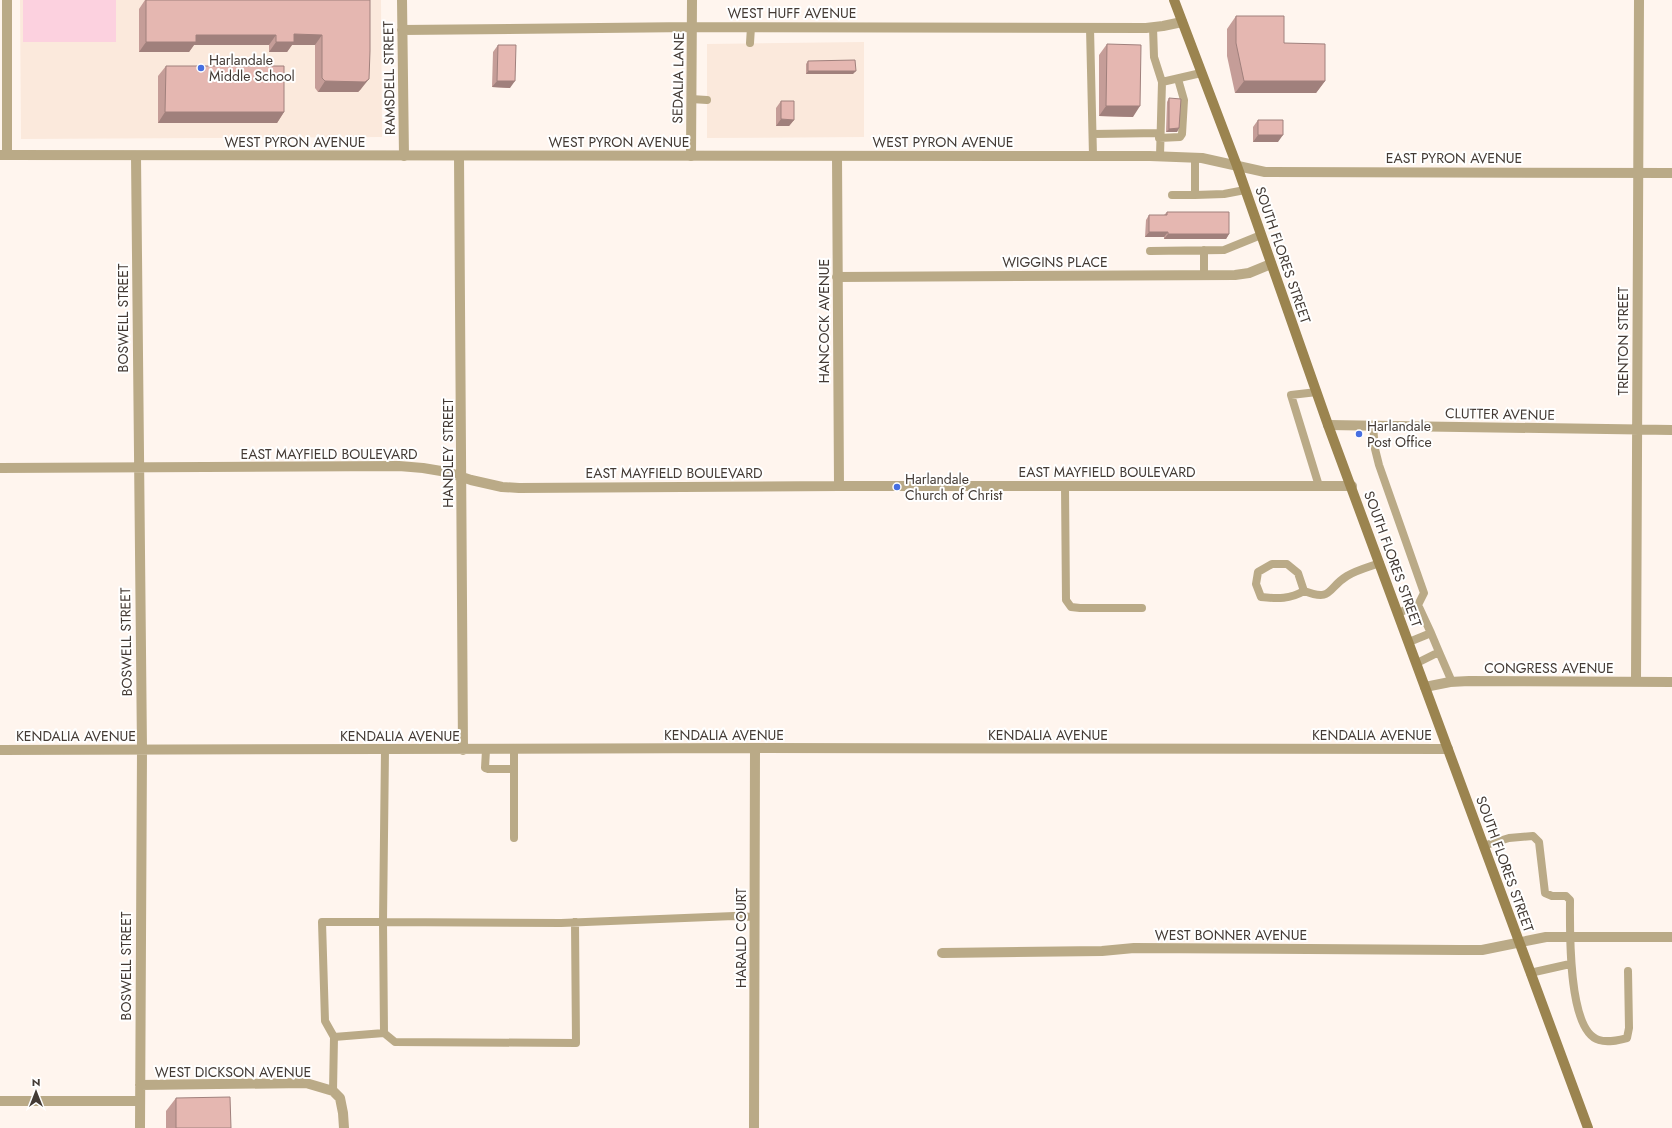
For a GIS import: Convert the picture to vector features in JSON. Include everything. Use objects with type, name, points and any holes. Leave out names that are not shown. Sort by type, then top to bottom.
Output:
[{"type":"main road","name":"SOUTH FLORES STREET","points":[[1174,0],[1237,166],[1328,425],[1352,486],[1483,846],[1588,1128]]},
{"type":"street","points":[[4,156],[7,0]]},
{"type":"street","name":"RAMSDELL STREET","points":[[402,0],[404,156]]},
{"type":"street","name":"SEDALIA LANE","points":[[690,156],[692,0]]},
{"type":"street","name":"TRENTON STREET","points":[[1636,682],[1639,0]]},
{"type":"street","name":"WEST HUFF AVENUE","points":[[402,30],[692,27],[1090,28],[1153,27],[1182,22]]},
{"type":"street","name":"WEST PYRON AVENUE","points":[[4,156],[1160,156],[1195,158],[1237,166]]},
{"type":"street","name":"BOSWELL STREET","points":[[136,156],[142,750],[140,1128]]},
{"type":"street","name":"HANDLEY STREET","points":[[459,156],[463,478],[463,750]]},
{"type":"street","name":"HANCOCK AVENUE","points":[[837,156],[839,486]]},
{"type":"street","name":"EAST PYRON AVENUE","points":[[1237,166],[1265,172],[1672,173]]},
{"type":"street","name":"WIGGINS PLACE","points":[[837,277],[1204,276],[1249,273],[1271,264]]},
{"type":"street","name":"CLUTTER AVENUE","points":[[1328,425],[1672,430]]},
{"type":"street","name":"EAST MAYFIELD BOULEVARD","points":[[0,468],[399,466],[447,472],[463,478],[502,487],[519,488],[839,486],[1352,486]]},
{"type":"street","name":"CONGRESS AVENUE","points":[[1426,687],[1452,682],[1672,682]]},
{"type":"street","name":"KENDALIA AVENUE","points":[[0,750],[514,750],[755,748],[1448,749]]},
{"type":"street","name":"HARALD COURT","points":[[754,1128],[755,748]]},
{"type":"street","name":"WEST BONNER AVENUE","points":[[942,953],[1086,951],[1134,948],[1482,950],[1546,937],[1672,937]]},
{"type":"street","name":"WEST DICKSON AVENUE","points":[[140,1085],[306,1083],[333,1091]]},
{"type":"street","points":[[333,1091],[340,1098],[344,1128]]},
{"type":"street","points":[[0,1100],[140,1101]]},
{"type":"lane","points":[[750,43],[751,27]]},
{"type":"lane","points":[[1153,27],[1154,57],[1162,82],[1160,156]]},
{"type":"lane","points":[[1090,28],[1093,156]]},
{"type":"lane","points":[[1162,82],[1201,73]]},
{"type":"lane","points":[[1092,134],[1160,135],[1180,137],[1182,134],[1184,100],[1178,79]]},
{"type":"lane","points":[[691,100],[707,100]]},
{"type":"lane","points":[[1195,158],[1195,195]]},
{"type":"lane","points":[[1172,195],[1224,194],[1245,190]]},
{"type":"lane","points":[[1150,250],[1224,250],[1261,235]]},
{"type":"lane","points":[[1204,250],[1204,276]]},
{"type":"lane","points":[[1317,392],[1290,395],[1319,486]]},
{"type":"lane","points":[[1373,426],[1375,449],[1379,465],[1424,594],[1418,604],[1398,613]]},
{"type":"lane","points":[[1065,486],[1066,600],[1071,607],[1080,608],[1142,608]]},
{"type":"lane","points":[[1304,591],[1298,573],[1287,564],[1272,564],[1258,572],[1256,584],[1261,597],[1276,599],[1293,597],[1304,591],[1317,596],[1328,594],[1347,576],[1380,563]]},
{"type":"lane","points":[[1418,604],[1452,682]]},
{"type":"lane","points":[[1409,642],[1431,633]]},
{"type":"lane","points":[[1417,663],[1439,652]]},
{"type":"lane","points":[[384,1034],[383,922],[385,750]]},
{"type":"lane","points":[[486,750],[485,768],[514,769]]},
{"type":"lane","points":[[514,750],[514,838]]},
{"type":"lane","points":[[1483,846],[1509,838],[1533,836],[1539,842],[1546,893],[1552,896],[1566,896],[1570,900],[1570,964],[1577,1003],[1590,1035],[1599,1040],[1617,1041],[1627,1038],[1628,970]]},
{"type":"lane","points":[[333,1091],[334,1037],[325,1021],[322,922],[428,924],[575,922],[734,916],[755,917]]},
{"type":"lane","points":[[334,1037],[384,1034],[395,1042],[576,1043],[575,922]]},
{"type":"lane","points":[[1530,973],[1570,964]]},
{"type":"shaded area","name":"Harlandale Middle School","points":[[20,0],[381,0],[382,137],[21,139]]},
{"type":"shaded area","points":[[23,0],[116,0],[116,42],[23,42]]},
{"type":"shaded area","points":[[864,42],[864,137],[707,138],[707,44]]},
{"type":"building","points":[[146,0],[370,0],[369,79],[365,82],[325,81],[322,78],[322,35],[294,34],[294,42],[276,42],[276,35],[196,35],[196,42],[146,42]]},
{"type":"building","points":[[1236,16],[1284,16],[1284,43],[1325,44],[1325,81],[1244,81],[1236,43]]},
{"type":"building","points":[[1107,44],[1141,45],[1140,106],[1106,106]]},
{"type":"building","points":[[498,45],[516,45],[515,81],[497,81]]},
{"type":"building","points":[[855,60],[856,71],[808,71],[808,61]]},
{"type":"building","points":[[166,66],[284,66],[284,112],[165,112]]},
{"type":"building","points":[[1169,98],[1181,99],[1179,128],[1169,129]]},
{"type":"building","points":[[781,101],[794,101],[794,120],[781,119]]},
{"type":"building","points":[[1258,120],[1283,120],[1283,135],[1258,135]]},
{"type":"building","points":[[1167,212],[1229,212],[1229,234],[1168,234],[1168,232],[1149,232],[1149,215],[1167,215]]},
{"type":"building","points":[[230,1097],[231,1128],[176,1128],[176,1098]]},
{"type":"place","name":"Harlandale Middle School","points":[[201,68]]},
{"type":"place","name":"Harlandale Post Office","points":[[1359,434]]},
{"type":"place","name":"Harlandale Church of Christ","points":[[897,487]]}]
